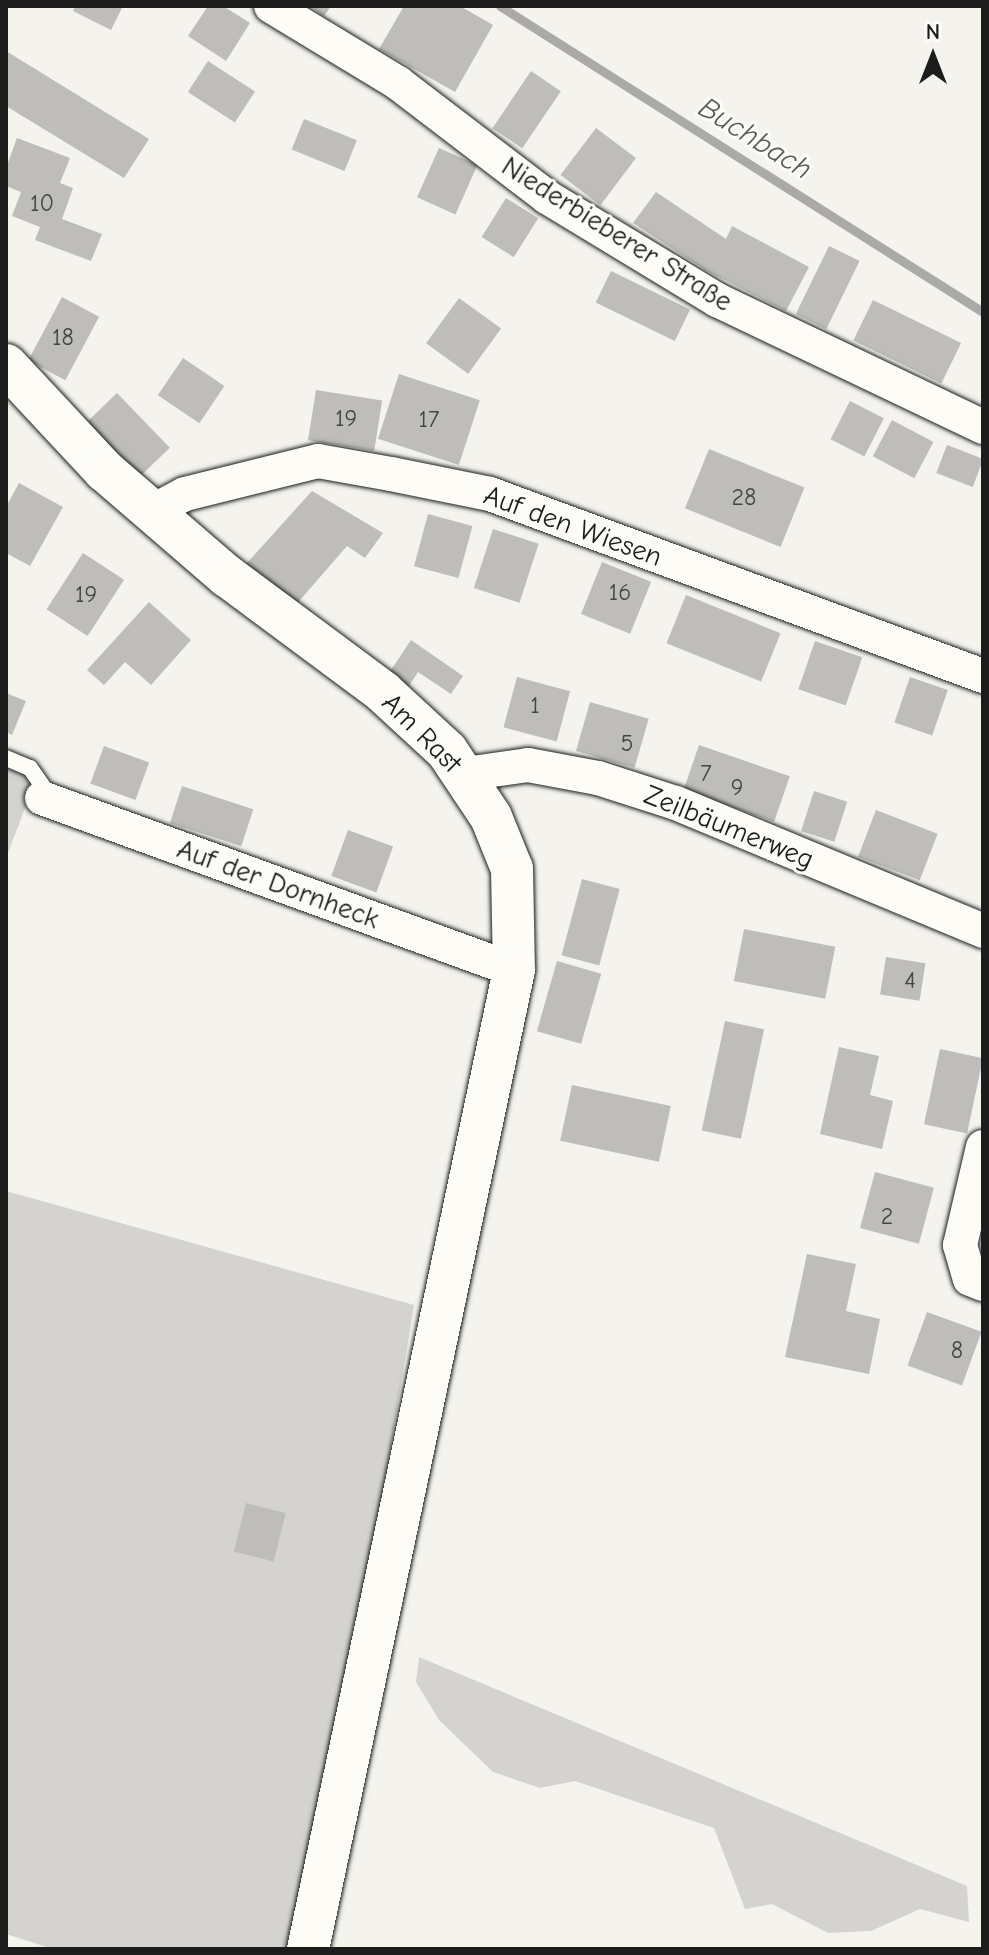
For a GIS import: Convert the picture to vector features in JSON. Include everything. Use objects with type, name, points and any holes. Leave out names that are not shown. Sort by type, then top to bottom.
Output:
[{"type":"street","name":"Niederbieberer Straße","points":[[271,6],[398,83],[547,197],[717,300],[983,427]]},
{"type":"street","name":"Am Rast","points":[[6,365],[104,470],[227,576],[383,692],[465,774],[512,869],[514,970],[308,1949]]},
{"type":"street","name":"Auf den Wiesen","points":[[153,511],[185,494],[318,461],[405,477],[490,494],[983,676]]},
{"type":"street","name":"Zeilbäumerweg","points":[[465,774],[528,765],[598,778],[676,803],[983,931]]},
{"type":"street","name":"Auf der Dornheck","points":[[48,800],[514,970]]},
{"type":"street","points":[[983,1147],[960,1245],[970,1279],[983,1284]]},
{"type":"lane","points":[[6,758],[30,768],[48,800]]},
{"type":"shaded area","points":[[6,767],[26,774],[31,792],[8,853]]},
{"type":"shaded area","points":[[6,1191],[414,1305],[356,1659],[291,1949],[53,1949],[6,1934]]},
{"type":"shaded area","points":[[419,1657],[967,1886],[969,1922],[920,1909],[871,1931],[828,1933],[772,1904],[745,1909],[714,1828],[575,1781],[540,1788],[493,1772],[439,1720],[416,1682]]},
{"type":"building","points":[[75,6],[123,6],[111,30],[73,11]]},
{"type":"building","points":[[208,6],[223,6],[250,23],[226,61],[188,36]]},
{"type":"building","points":[[310,6],[331,6],[324,16]]},
{"type":"building","points":[[404,6],[460,6],[493,25],[455,92],[379,49]]},
{"type":"building","points":[[6,51],[149,139],[124,178],[6,106]]},
{"type":"building","points":[[208,61],[255,91],[235,123],[188,92]]},
{"type":"building","points":[[531,71],[561,91],[522,148],[492,128]]},
{"type":"building","points":[[304,119],[357,140],[344,171],[292,150]]},
{"type":"building","points":[[596,128],[636,158],[600,205],[560,175]]},
{"type":"building","points":[[17,138],[70,158],[60,183],[73,188],[62,219],[102,234],[91,261],[35,240],[40,227],[12,216],[21,192],[6,186],[6,168]]},
{"type":"building","points":[[439,148],[477,165],[455,214],[417,197]]},
{"type":"building","points":[[656,192],[726,239],[732,226],[809,267],[786,311],[707,271],[633,223]]},
{"type":"building","points":[[506,198],[538,218],[514,257],[482,237]]},
{"type":"building","points":[[829,246],[860,261],[826,329],[796,314]]},
{"type":"building","points":[[611,271],[690,310],[675,341],[596,302]]},
{"type":"building","points":[[62,297],[99,317],[65,380],[28,361]]},
{"type":"building","points":[[459,298],[501,329],[468,374],[426,343]]},
{"type":"building","points":[[873,300],[961,343],[941,383],[853,340]]},
{"type":"building","points":[[183,358],[224,386],[199,423],[158,395]]},
{"type":"building","points":[[399,374],[480,400],[459,465],[378,439]]},
{"type":"building","points":[[316,390],[382,400],[374,451],[308,440]]},
{"type":"building","points":[[117,393],[170,448],[137,479],[85,424]]},
{"type":"building","points":[[850,401],[884,418],[864,457],[830,439]]},
{"type":"building","points":[[892,420],[933,442],[914,478],[873,456]]},
{"type":"building","points":[[947,445],[983,459],[973,487],[936,473]]},
{"type":"building","points":[[709,449],[804,488],[781,547],[685,508]]},
{"type":"building","points":[[19,483],[63,507],[30,566],[6,553],[6,507]]},
{"type":"building","points":[[312,491],[383,533],[365,558],[347,546],[294,607],[246,564]]},
{"type":"building","points":[[428,514],[472,526],[458,578],[414,566]]},
{"type":"building","points":[[493,529],[539,544],[519,603],[474,588]]},
{"type":"building","points":[[83,553],[124,580],[88,636],[47,609]]},
{"type":"building","points":[[602,562],[651,582],[630,634],[581,614]]},
{"type":"building","points":[[686,595],[781,633],[761,681],[667,643]]},
{"type":"building","points":[[149,602],[191,640],[151,685],[125,662],[104,685],[87,670]]},
{"type":"building","points":[[411,640],[463,676],[451,694],[418,672],[407,689],[387,676]]},
{"type":"building","points":[[815,641],[862,657],[846,705],[798,689]]},
{"type":"building","points":[[517,677],[570,691],[557,741],[504,727]]},
{"type":"building","points":[[910,677],[948,690],[932,735],[894,722]]},
{"type":"building","points":[[6,693],[26,701],[12,735],[6,732]]},
{"type":"building","points":[[590,702],[649,719],[635,768],[576,751]]},
{"type":"building","points":[[699,745],[790,776],[774,822],[683,790]]},
{"type":"building","points":[[104,746],[149,762],[135,800],[90,784]]},
{"type":"building","points":[[182,786],[253,809],[241,846],[170,823]]},
{"type":"building","points":[[814,791],[847,802],[834,842],[801,831]]},
{"type":"building","points":[[876,810],[938,834],[920,880],[858,857]]},
{"type":"building","points":[[348,830],[393,846],[376,892],[331,876]]},
{"type":"building","points":[[582,879],[620,889],[599,965],[562,955]]},
{"type":"building","points":[[744,929],[835,947],[825,999],[734,981]]},
{"type":"building","points":[[886,957],[926,963],[920,1001],[880,995]]},
{"type":"building","points":[[557,961],[601,974],[581,1044],[537,1031]]},
{"type":"building","points":[[725,1021],[764,1029],[741,1139],[702,1131]]},
{"type":"building","points":[[839,1047],[879,1056],[870,1095],[893,1101],[882,1149],[820,1134]]},
{"type":"building","points":[[940,1049],[983,1058],[967,1133],[924,1124]]},
{"type":"building","points":[[572,1085],[671,1106],[659,1162],[560,1141]]},
{"type":"building","points":[[875,1172],[934,1188],[919,1244],[860,1228]]},
{"type":"building","points":[[807,1254],[856,1264],[846,1311],[880,1319],[869,1374],[785,1357]]},
{"type":"building","points":[[927,1312],[982,1332],[962,1385],[908,1366]]},
{"type":"building","points":[[246,1503],[286,1513],[274,1561],[234,1552]]},
{"type":"waterway","name":"Buchbach","points":[[500,6],[983,312]]}]
